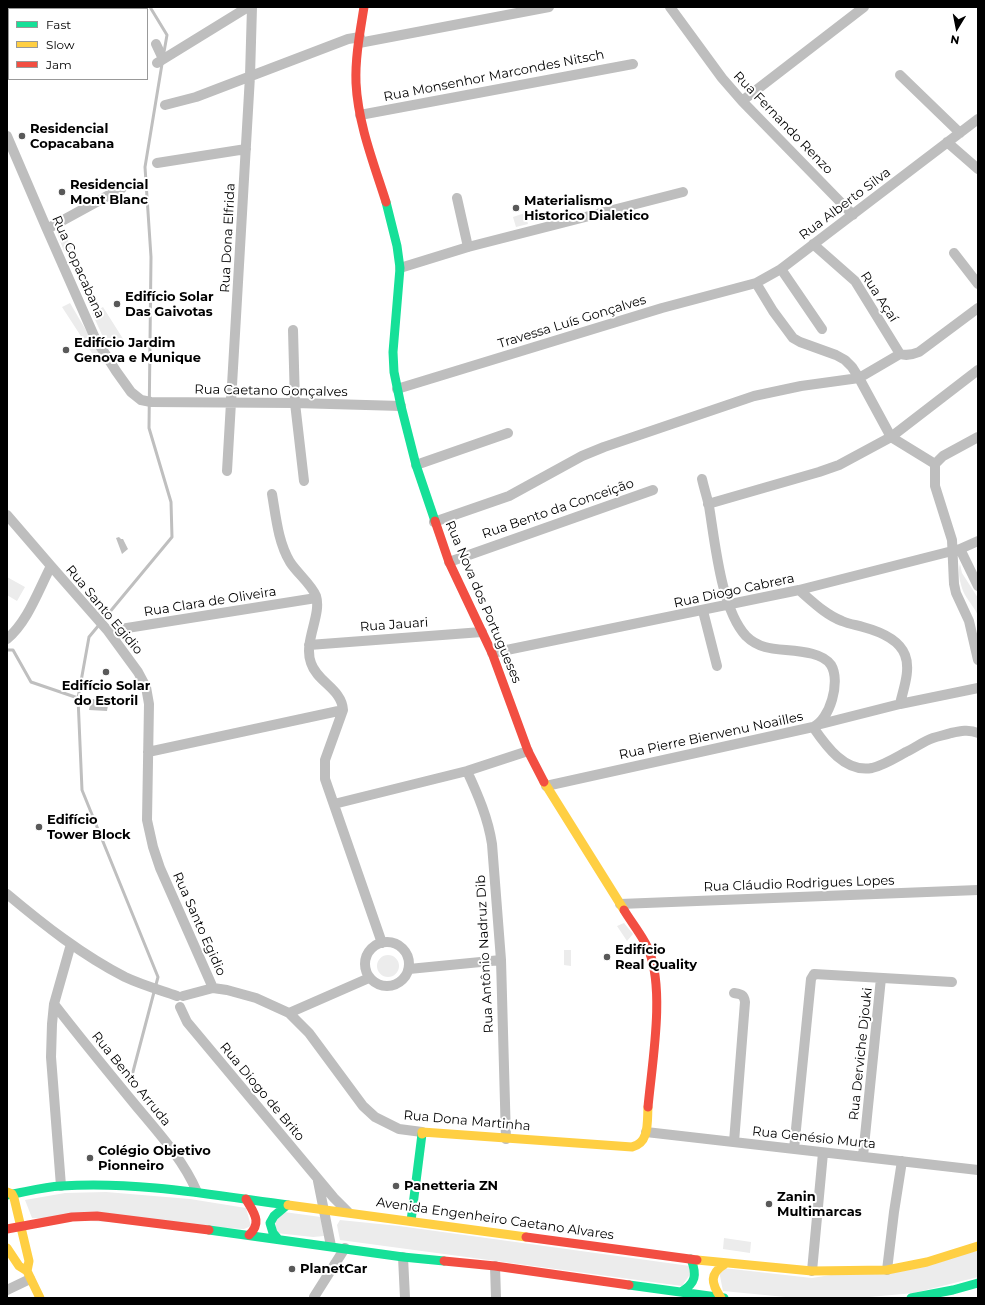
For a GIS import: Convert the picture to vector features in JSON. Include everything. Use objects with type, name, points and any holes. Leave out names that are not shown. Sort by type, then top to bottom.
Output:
[{"type":"main road","name":"Rua Nova dos Portugueses","points":[[364,7],[356,78],[357,93],[360,114],[394,231],[400,268],[393,352],[394,372],[401,406],[416,465],[448,562],[492,653],[528,751],[546,786],[649,950],[654,963],[657,978],[656,1004],[646,1132]]},
{"type":"main road","name":"Rua Dona Martinha","points":[[422,1132],[632,1147],[641,1144],[645,1140],[646,1132]]},
{"type":"main road","points":[[410,1221],[422,1132]]},
{"type":"main road","name":"Avenida Engenheiro Caetano Alvares","points":[[8,1194],[61,1186],[104,1185],[197,1192],[725,1264],[812,1271],[887,1270],[927,1262],[978,1246]]},
{"type":"main road","points":[[8,1194],[14,1198],[29,1261],[29,1275]]},
{"type":"main road","points":[[246,1199],[256,1218],[254,1229],[249,1235]]},
{"type":"main road","points":[[278,1239],[272,1232],[271,1222],[275,1213],[287,1204]]},
{"type":"main road","points":[[7,1229],[72,1217],[97,1216],[249,1235],[403,1257],[495,1266],[724,1298]]},
{"type":"main road","points":[[7,1248],[19,1266],[29,1275],[40,1298]]},
{"type":"main road","points":[[681,1292],[687,1289],[695,1278],[691,1259]]},
{"type":"main road","points":[[721,1298],[714,1287],[713,1280],[715,1271],[725,1264]]},
{"type":"main road","points":[[911,1298],[953,1290],[978,1283]]},
{"type":"street","points":[[156,44],[160,61],[248,7]]},
{"type":"street","name":"Rua Dona Elfrida","points":[[227,471],[250,76],[252,7]]},
{"type":"street","points":[[165,105],[196,97],[348,39],[360,40],[549,7]]},
{"type":"street","name":"Rua Fernando Renzo","points":[[670,7],[722,78],[742,101],[853,215]]},
{"type":"street","points":[[742,101],[864,7]]},
{"type":"street","name":"Rua Monsenhor Marcondes Nitsch","points":[[360,114],[633,64]]},
{"type":"street","points":[[900,75],[960,133]]},
{"type":"street","name":"Rua Alberto Silva","points":[[756,283],[781,269],[947,142],[976,124]]},
{"type":"street","name":"Rua Copacabana","points":[[7,136],[46,229],[96,338],[131,392],[141,400]]},
{"type":"street","points":[[947,142],[978,169]]},
{"type":"street","points":[[157,163],[246,149]]},
{"type":"street","points":[[46,229],[122,188]]},
{"type":"street","points":[[400,268],[468,248],[683,192]]},
{"type":"street","points":[[457,198],[468,248]]},
{"type":"street","name":"Rua Açaí","points":[[813,244],[855,281],[900,354]]},
{"type":"street","points":[[954,253],[978,284]]},
{"type":"street","points":[[781,269],[822,329]]},
{"type":"street","points":[[756,283],[773,311],[793,338],[845,360],[859,378],[891,437],[936,464]]},
{"type":"street","name":"Travessa Luís Gonçalves","points":[[397,389],[654,311],[756,283]]},
{"type":"street","points":[[434,522],[509,496],[582,456],[682,420],[754,396],[800,386],[859,378],[900,354],[905,356],[919,352],[978,308]]},
{"type":"street","points":[[293,330],[295,403],[304,480]]},
{"type":"street","points":[[708,504],[819,472],[838,465],[891,437],[978,370]]},
{"type":"street","name":"Rua Caetano Gonçalves","points":[[141,400],[151,402],[295,403],[401,406]]},
{"type":"street","points":[[416,465],[508,433]]},
{"type":"street","points":[[978,437],[943,456],[936,464],[935,486],[956,550],[978,586]]},
{"type":"street","points":[[702,479],[718,562],[729,605],[740,628],[747,637],[765,647],[813,654],[830,663],[834,672],[835,683],[833,698],[823,717],[815,726]]},
{"type":"street","name":"Rua Bento da Conceição","points":[[448,562],[653,490]]},
{"type":"street","points":[[272,494],[280,538],[284,551],[294,567],[314,592],[316,598],[317,608],[309,645],[310,662],[314,670],[339,697],[342,703],[343,710],[325,760],[325,779],[382,943]]},
{"type":"street","name":"Rua Santo Egidio","points":[[7,514],[108,631],[138,672],[146,687],[149,704],[147,820],[153,847],[160,868],[213,988]]},
{"type":"street","name":"Rua Diogo Cabrera","points":[[492,653],[799,590],[956,550],[978,541]]},
{"type":"street","points":[[956,550],[954,584],[956,593],[969,621],[978,660]]},
{"type":"street","points":[[7,639],[16,631],[28,613],[51,566]]},
{"type":"street","points":[[799,590],[820,608],[834,617],[879,632],[900,647],[906,655],[907,667],[906,680],[900,704]]},
{"type":"street","name":"Rua Clara de Oliveira","points":[[108,631],[316,598]]},
{"type":"street","points":[[702,611],[717,666]]},
{"type":"street","name":"Rua Jauari","points":[[309,645],[482,632]]},
{"type":"street","points":[[815,726],[900,704],[978,688]]},
{"type":"street","points":[[148,752],[343,710]]},
{"type":"street","name":"Rua Pierre Bienvenu Noailles","points":[[546,786],[815,726],[822,740],[841,760],[860,768],[872,768],[889,761],[933,738],[962,730],[974,731],[978,733]]},
{"type":"street","points":[[334,804],[468,771],[528,751]]},
{"type":"street","name":"Rua Antônio Nadruz Dib","points":[[468,771],[490,828],[492,844],[501,960],[506,1139]]},
{"type":"street","name":"Rua Cláudio Rodrigues Lopes","points":[[620,904],[978,890]]},
{"type":"street","points":[[7,894],[71,944],[127,977],[181,1001],[213,988]]},
{"type":"street","points":[[392,942],[400,946],[406,952],[409,960],[409,969],[406,977],[400,982],[392,986],[384,986],[369,978],[365,964],[366,956],[376,945],[392,942]]},
{"type":"street","points":[[61,1186],[51,1057],[54,1004],[71,944]]},
{"type":"street","points":[[409,969],[501,960]]},
{"type":"street","points":[[794,1149],[812,976],[816,974],[952,982]]},
{"type":"street","points":[[289,1013],[369,978]]},
{"type":"street","name":"Rua Derviche Djouki","points":[[863,1156],[881,978]]},
{"type":"street","name":"Rua Dona Martinha","points":[[213,988],[233,991],[256,998],[289,1013],[309,1032],[363,1106],[375,1117],[399,1129],[422,1132]]},
{"type":"street","points":[[734,993],[743,995],[745,1002],[734,1142]]},
{"type":"street","name":"Rua Diogo de Brito","points":[[181,1001],[187,1022],[318,1179],[349,1213]]},
{"type":"street","name":"Rua Bento Arruda","points":[[54,1004],[158,1133],[184,1168],[197,1192]]},
{"type":"street","name":"Rua Genésio Murta","points":[[646,1132],[978,1170]]},
{"type":"street","points":[[812,1271],[823,1153]]},
{"type":"street","points":[[887,1270],[902,1161]]},
{"type":"street","name":"Rua Diogo de Brito","points":[[318,1179],[331,1246]]},
{"type":"street","points":[[313,1298],[345,1248]]},
{"type":"street","points":[[403,1257],[405,1298]]},
{"type":"street","points":[[495,1266],[496,1298]]},
{"type":"street","points":[[7,1290],[29,1275]]},
{"type":"shaded area","points":[[525,213],[528,224],[516,227],[513,217]]},
{"type":"shaded area","points":[[62,229],[72,248],[64,251],[56,231]]},
{"type":"shaded area","points":[[70,303],[104,361],[99,364],[62,307]]},
{"type":"shaded area","points":[[103,307],[125,342],[111,349],[103,337],[92,313]]},
{"type":"shaded area","points":[[119,537],[123,539],[128,549],[122,554],[116,538]]},
{"type":"shaded area","points":[[960,564],[962,573],[978,598],[978,616],[962,588],[959,575]]},
{"type":"shaded area","points":[[7,577],[25,587],[17,601],[7,595]]},
{"type":"shaded area","points":[[91,699],[95,700],[95,704],[108,705],[107,711],[89,710]]},
{"type":"shaded area","points":[[624,923],[633,934],[627,941],[617,926]]},
{"type":"shaded area","points":[[564,950],[571,950],[571,966],[564,965]]},
{"type":"shaded area","points":[[388,955],[392,956],[398,962],[398,970],[392,976],[388,977],[384,976],[378,970],[377,966],[378,962],[384,956]]},
{"type":"shaded area","points":[[106,1192],[190,1199],[246,1208],[251,1226],[244,1229],[32,1218],[25,1200],[65,1193]]},
{"type":"shaded area","points":[[284,1212],[321,1217],[324,1236],[313,1237],[276,1233],[275,1217]]},
{"type":"shaded area","points":[[340,1220],[399,1226],[690,1266],[691,1273],[682,1286],[340,1240],[337,1225]]},
{"type":"shaded area","points":[[724,1238],[751,1242],[750,1253],[723,1249]]},
{"type":"shaded area","points":[[978,1251],[978,1277],[914,1293],[858,1298],[796,1298],[723,1291],[719,1271],[723,1268],[812,1278]]},
{"type":"waterway","points":[[150,7],[167,35],[164,52]]},
{"type":"waterway","points":[[130,1083],[158,977],[82,790],[78,698],[89,637],[172,537],[171,502],[149,428],[151,257],[145,167],[162,64]]},
{"type":"waterway","points":[[7,650],[13,650],[31,682],[78,698]]},
{"type":"traffic: fast","points":[[386,202],[397,246],[400,268],[393,352],[394,372],[416,465],[435,521]]},
{"type":"traffic: fast","points":[[411,1221],[422,1134]]},
{"type":"traffic: fast","points":[[7,1195],[41,1188],[118,1185],[203,1193],[288,1205]]},
{"type":"traffic: fast","points":[[278,1239],[273,1233],[270,1223],[274,1216],[287,1205]]},
{"type":"traffic: fast","points":[[209,1230],[403,1257],[444,1261]]},
{"type":"traffic: fast","points":[[681,1292],[690,1285],[694,1278],[694,1270],[691,1259]]},
{"type":"traffic: fast","points":[[911,1298],[953,1290],[978,1283]]},
{"type":"traffic: fast","points":[[629,1285],[724,1298]]},
{"type":"traffic: slow","points":[[544,782],[624,910]]},
{"type":"traffic: slow","points":[[422,1134],[422,1132],[632,1147],[638,1145],[645,1136],[648,1107]]},
{"type":"traffic: slow","points":[[7,1192],[12,1194],[14,1198],[29,1261],[27,1271],[40,1298]]},
{"type":"traffic: slow","points":[[288,1205],[526,1237]]},
{"type":"traffic: slow","points":[[697,1260],[812,1271],[887,1270],[927,1262],[978,1246]]},
{"type":"traffic: slow","points":[[7,1248],[19,1266],[27,1271]]},
{"type":"traffic: slow","points":[[721,1298],[715,1288],[713,1279],[716,1271],[725,1264]]},
{"type":"traffic: jam","points":[[364,7],[356,64],[357,98],[367,144],[386,202]]},
{"type":"traffic: jam","points":[[435,521],[449,562],[492,653],[528,751],[544,782]]},
{"type":"traffic: jam","points":[[624,910],[647,946],[654,967],[657,1006],[648,1107]]},
{"type":"traffic: jam","points":[[246,1199],[254,1213],[256,1221],[255,1226],[249,1235]]},
{"type":"traffic: jam","points":[[7,1229],[72,1217],[97,1216],[209,1230]]},
{"type":"traffic: jam","points":[[526,1237],[697,1260]]},
{"type":"traffic: jam","points":[[444,1261],[495,1266],[629,1285]]},
{"type":"place","name":"Residencial Copacabana","points":[[22,136]]},
{"type":"place","name":"Residencial Mont Blanc","points":[[62,192]]},
{"type":"place","name":"Materialismo Historico Dialetico","points":[[516,208]]},
{"type":"place","name":"Edifício Solar Das Gaivotas","points":[[117,304]]},
{"type":"place","name":"Edifício Jardim Genova e Munique","points":[[66,350]]},
{"type":"place","name":"Edifício Solar do Estoril","points":[[106,672]]},
{"type":"place","name":"Edifício Tower Block","points":[[39,827]]},
{"type":"place","name":"Edifício Real Quality","points":[[607,957]]},
{"type":"place","name":"Colégio Objetivo Pionneiro","points":[[90,1158]]},
{"type":"place","name":"Panetteria ZN","points":[[396,1186]]},
{"type":"place","name":"Zanin Multimarcas","points":[[769,1204]]},
{"type":"place","name":"PlanetCar","points":[[292,1269]]}]
